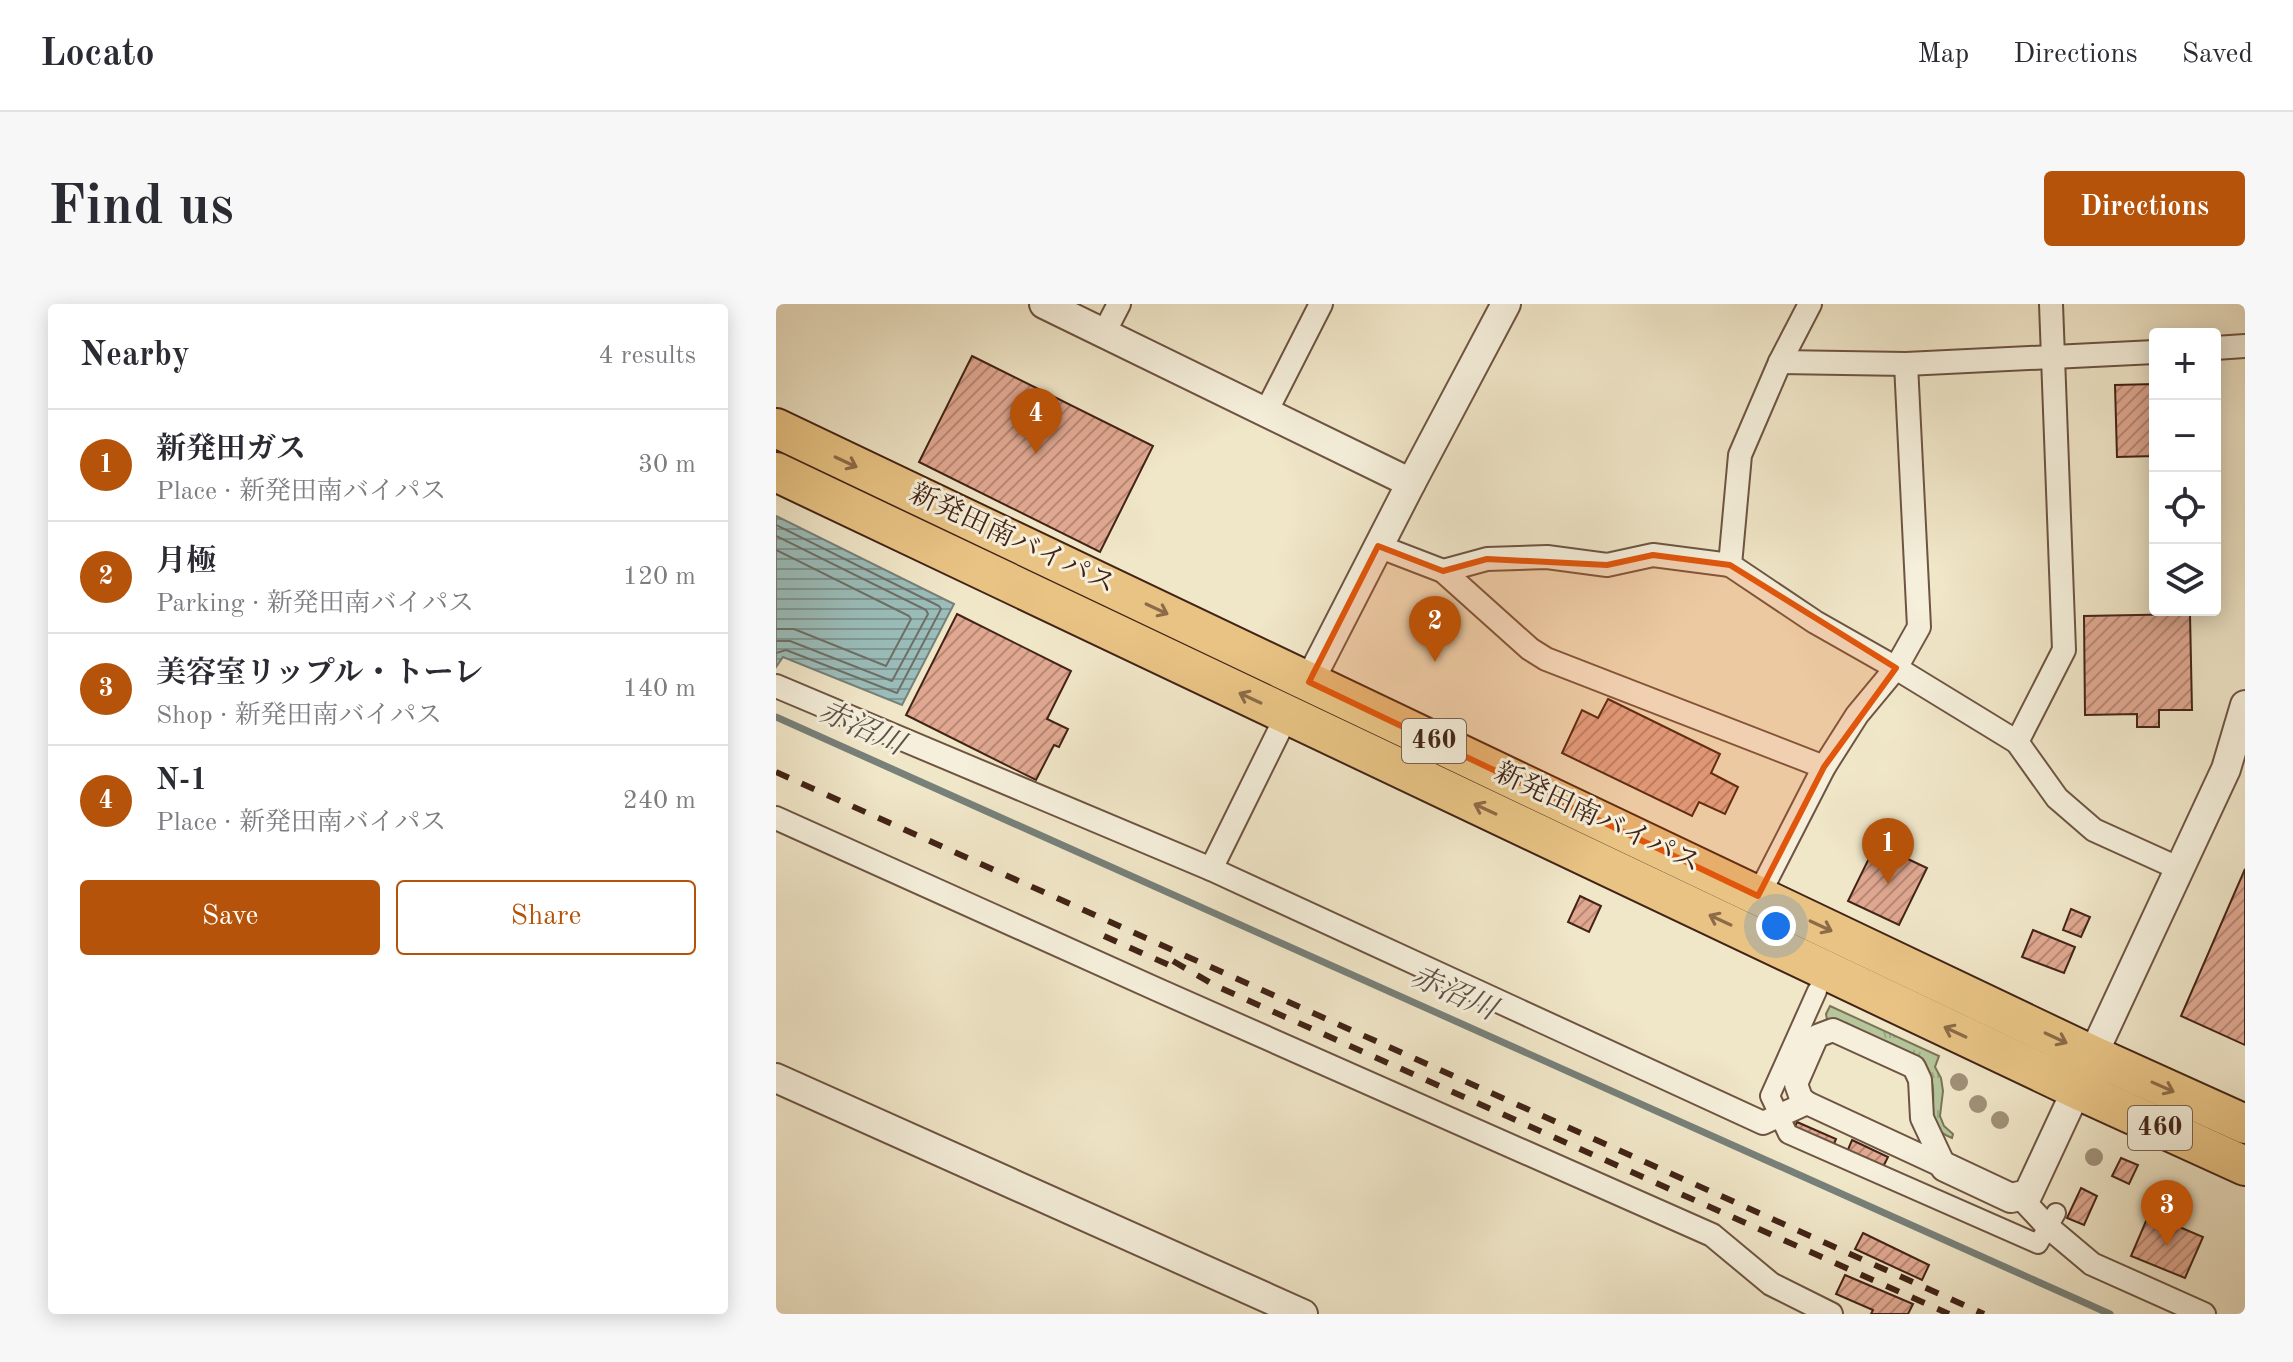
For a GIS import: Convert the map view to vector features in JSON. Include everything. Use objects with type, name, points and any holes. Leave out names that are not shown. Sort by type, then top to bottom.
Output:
[{"type":"highway","name":"新発田南バイパス","points":[[776,428],[2092,1055],[2245,1124]]},
{"type":"highway","name":"新発田南バイパス","points":[[776,472],[2076,1089],[2245,1166]]},
{"type":"street","points":[[1044,304],[1411,483]]},
{"type":"street","points":[[1104,333],[1119,304]]},
{"type":"street","points":[[1266,412],[1321,304]]},
{"type":"street","points":[[1309,682],[1506,304]]},
{"type":"street","points":[[1730,565],[1740,455],[1780,362],[1810,304]]},
{"type":"street","points":[[2017,742],[2064,650],[2051,304]]},
{"type":"street","points":[[2221,348],[2245,346]]},
{"type":"street","points":[[1780,362],[1906,364],[2149,352]]},
{"type":"street","points":[[1758,896],[1824,767],[1857,715],[1896,668],[1919,627],[1906,364]]},
{"type":"street","points":[[1378,546],[1443,571],[1530,649],[1546,659],[1824,767]]},
{"type":"street","points":[[1443,571],[1487,559],[1547,557],[1607,565],[1653,555],[1730,565],[1815,622],[2017,742],[2057,798],[2094,830],[2180,869]]},
{"type":"street","points":[[776,686],[1211,869],[1763,1123],[1807,1103]]},
{"type":"street","points":[[1945,1167],[1922,1118],[1920,1080],[1914,1067],[1833,1030],[1817,1036],[1796,1084],[1801,1098],[1807,1103],[2011,1198],[2028,1194],[2226,769],[2245,705]]},
{"type":"street","points":[[1211,869],[1287,715]]},
{"type":"street","points":[[776,818],[1712,1235],[1771,1284],[1831,1314]]},
{"type":"street","points":[[1817,991],[1770,1096],[1788,1134],[2038,1244],[2052,1220]]},
{"type":"street","points":[[776,1078],[1303,1314]]},
{"type":"street","points":[[2020,1197],[2052,1220],[2092,1264],[2204,1314]]},
{"type":"highlighted area","points":[[1378,546],[1443,571],[1487,559],[1607,565],[1653,555],[1730,565],[1896,668],[1824,767],[1758,896],[1309,682]]},
{"type":"green space","points":[[1830,1006],[1939,1056],[1935,1067],[1943,1091],[1940,1116],[1944,1126],[1953,1134],[1952,1138],[1935,1124],[1932,1084],[1918,1059],[1846,1023],[1827,1020]]},
{"type":"water","points":[[776,516],[954,604],[902,705],[783,657],[776,667]]},
{"type":"building","points":[[972,356],[1153,446],[1100,552],[919,462]]},
{"type":"building","points":[[2149,384],[2149,456],[2117,457],[2115,385]]},
{"type":"building","points":[[957,614],[1071,671],[1047,719],[1068,729],[1059,747],[1054,745],[1036,780],[906,715]]},
{"type":"building","points":[[2084,616],[2190,616],[2192,710],[2159,710],[2159,727],[2137,727],[2137,714],[2085,715]]},
{"type":"building","points":[[1608,699],[1720,754],[1711,773],[1738,787],[1725,814],[1699,802],[1692,816],[1562,753],[1582,710],[1598,718]]},
{"type":"building","points":[[1876,844],[1927,868],[1899,925],[1848,901]]},
{"type":"building","points":[[2245,869],[2245,1045],[2181,1016]]},
{"type":"building","points":[[1580,896],[1601,906],[1589,932],[1568,922]]},
{"type":"building","points":[[2071,909],[2090,917],[2081,937],[2063,930]]},
{"type":"building","points":[[2033,930],[2075,947],[2064,973],[2022,957]]},
{"type":"building","points":[[1797,1122],[1836,1139],[1832,1149],[1793,1131]]},
{"type":"building","points":[[1852,1140],[1888,1157],[1883,1167],[1847,1152]]},
{"type":"building","points":[[2121,1158],[2138,1165],[2129,1184],[2112,1176]]},
{"type":"building","points":[[2081,1188],[2097,1196],[2084,1225],[2067,1218]]},
{"type":"building","points":[[2149,1214],[2203,1237],[2185,1278],[2131,1256]]},
{"type":"building","points":[[1863,1233],[1929,1265],[1922,1280],[1855,1249]]},
{"type":"building","points":[[1845,1275],[1913,1304],[1908,1314],[1871,1314],[1873,1310],[1836,1294]]},
{"type":"waterway","name":"赤沼川","points":[[776,717],[2110,1314]]},
{"type":"railway","points":[[776,772],[1984,1314]]},
{"type":"railway","points":[[1104,936],[1180,970]]},
{"type":"railway","points":[[1173,961],[1216,986],[1949,1314]]},
{"type":"place","name":"N-1","points":[[1036,454]]},
{"type":"place","name":"月極","points":[[1435,662]]},
{"type":"place","name":"新発田ガス","points":[[1888,884]]},
{"type":"place","name":"美容室リップル・トーレ","points":[[2167,1246]]}]
